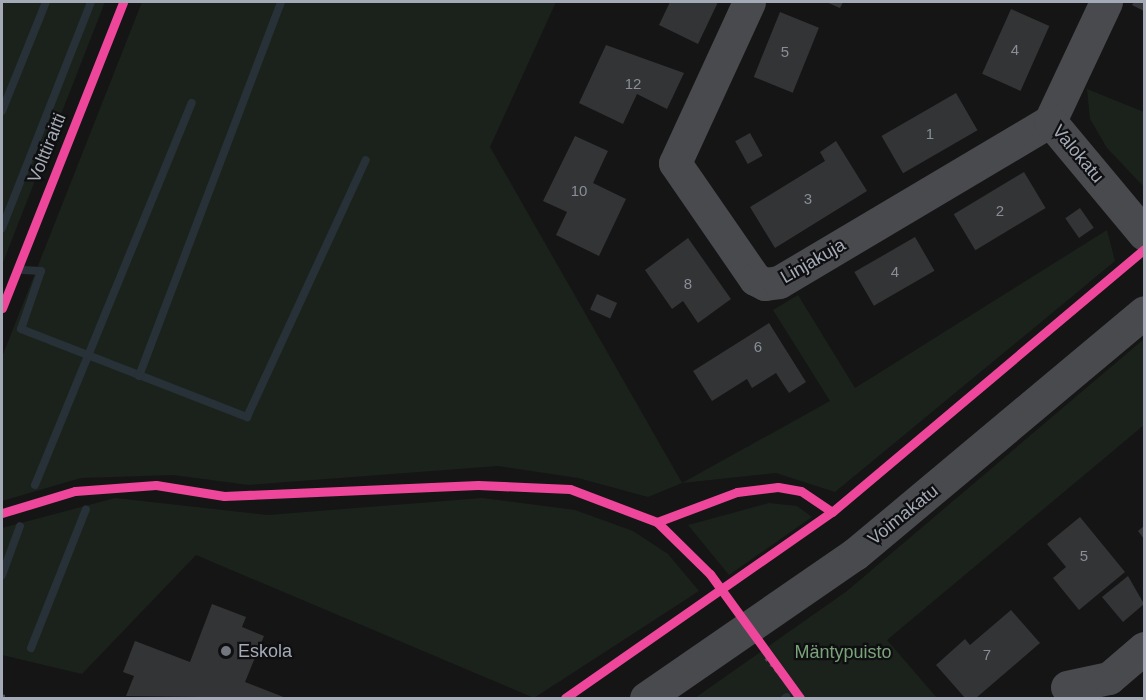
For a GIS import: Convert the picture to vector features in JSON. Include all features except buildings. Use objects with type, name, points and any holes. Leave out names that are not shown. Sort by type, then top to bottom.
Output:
[{"type":"street","name":"Linjakuja","points":[[748,2],[675,163],[754,279],[765,284],[779,282],[1050,121]]},
{"type":"street","name":"Valokatu","points":[[1107,2],[1050,121],[1144,234]]},
{"type":"street","name":"Voimakatu","points":[[646,699],[855,554],[1144,312]]},
{"type":"street","points":[[1067,687],[1109,678],[1144,648]]},
{"type":"path","points":[[2,513],[75,491],[156,484],[224,496],[478,485],[570,489],[657,522],[710,574]]},
{"type":"path","points":[[657,522],[737,492],[778,487],[801,491],[832,512]]},
{"type":"path","points":[[822,519],[841,505]]},
{"type":"path","points":[[766,658],[800,699]]},
{"type":"path","points":[[2,696],[7,699]]},
{"type":"green space","points":[[2,2],[105,2],[2,265]]},
{"type":"green space","points":[[142,2],[556,2],[490,147],[682,483],[648,497],[578,478],[498,466],[249,485],[173,475],[81,478],[2,501],[2,357]]},
{"type":"green space","points":[[1087,89],[1144,112],[1144,187],[1107,148],[1090,119]]},
{"type":"green space","points":[[1107,230],[1115,261],[835,492],[776,473],[682,483],[830,401],[773,310],[798,295],[855,388]]},
{"type":"green space","name":"Mäntypuisto","points":[[1144,339],[1144,425],[887,640],[937,698],[695,698],[847,591]]},
{"type":"green space","points":[[115,498],[268,515],[482,498],[575,510],[633,531],[668,554],[699,591],[534,698],[196,555],[82,674],[2,655],[2,528]]},
{"type":"green space","points":[[769,503],[797,506],[812,517],[729,575],[688,525]]},
{"type":"waterway","points":[[2,111],[46,2]]},
{"type":"waterway","points":[[2,228],[91,2]]},
{"type":"waterway","points":[[139,376],[281,2]]},
{"type":"waterway","points":[[35,485],[192,103]]},
{"type":"waterway","points":[[23,270],[41,271],[21,329],[247,417],[366,160]]},
{"type":"waterway","points":[[31,648],[86,509]]},
{"type":"waterway","points":[[2,575],[20,526]]},
{"type":"cycle path","name":"Volttiraitti","points":[[2,308],[123,2]]},
{"type":"cycle path","points":[[565,698],[832,512],[1144,249]]},
{"type":"cycle path","points":[[2,513],[75,491],[156,485],[224,496],[478,485],[570,489],[657,522],[710,574],[800,698]]},
{"type":"cycle path","points":[[657,522],[737,492],[778,487],[801,491],[832,512]]},
{"type":"place","name":"Eskola","points":[[226,651]]}]
